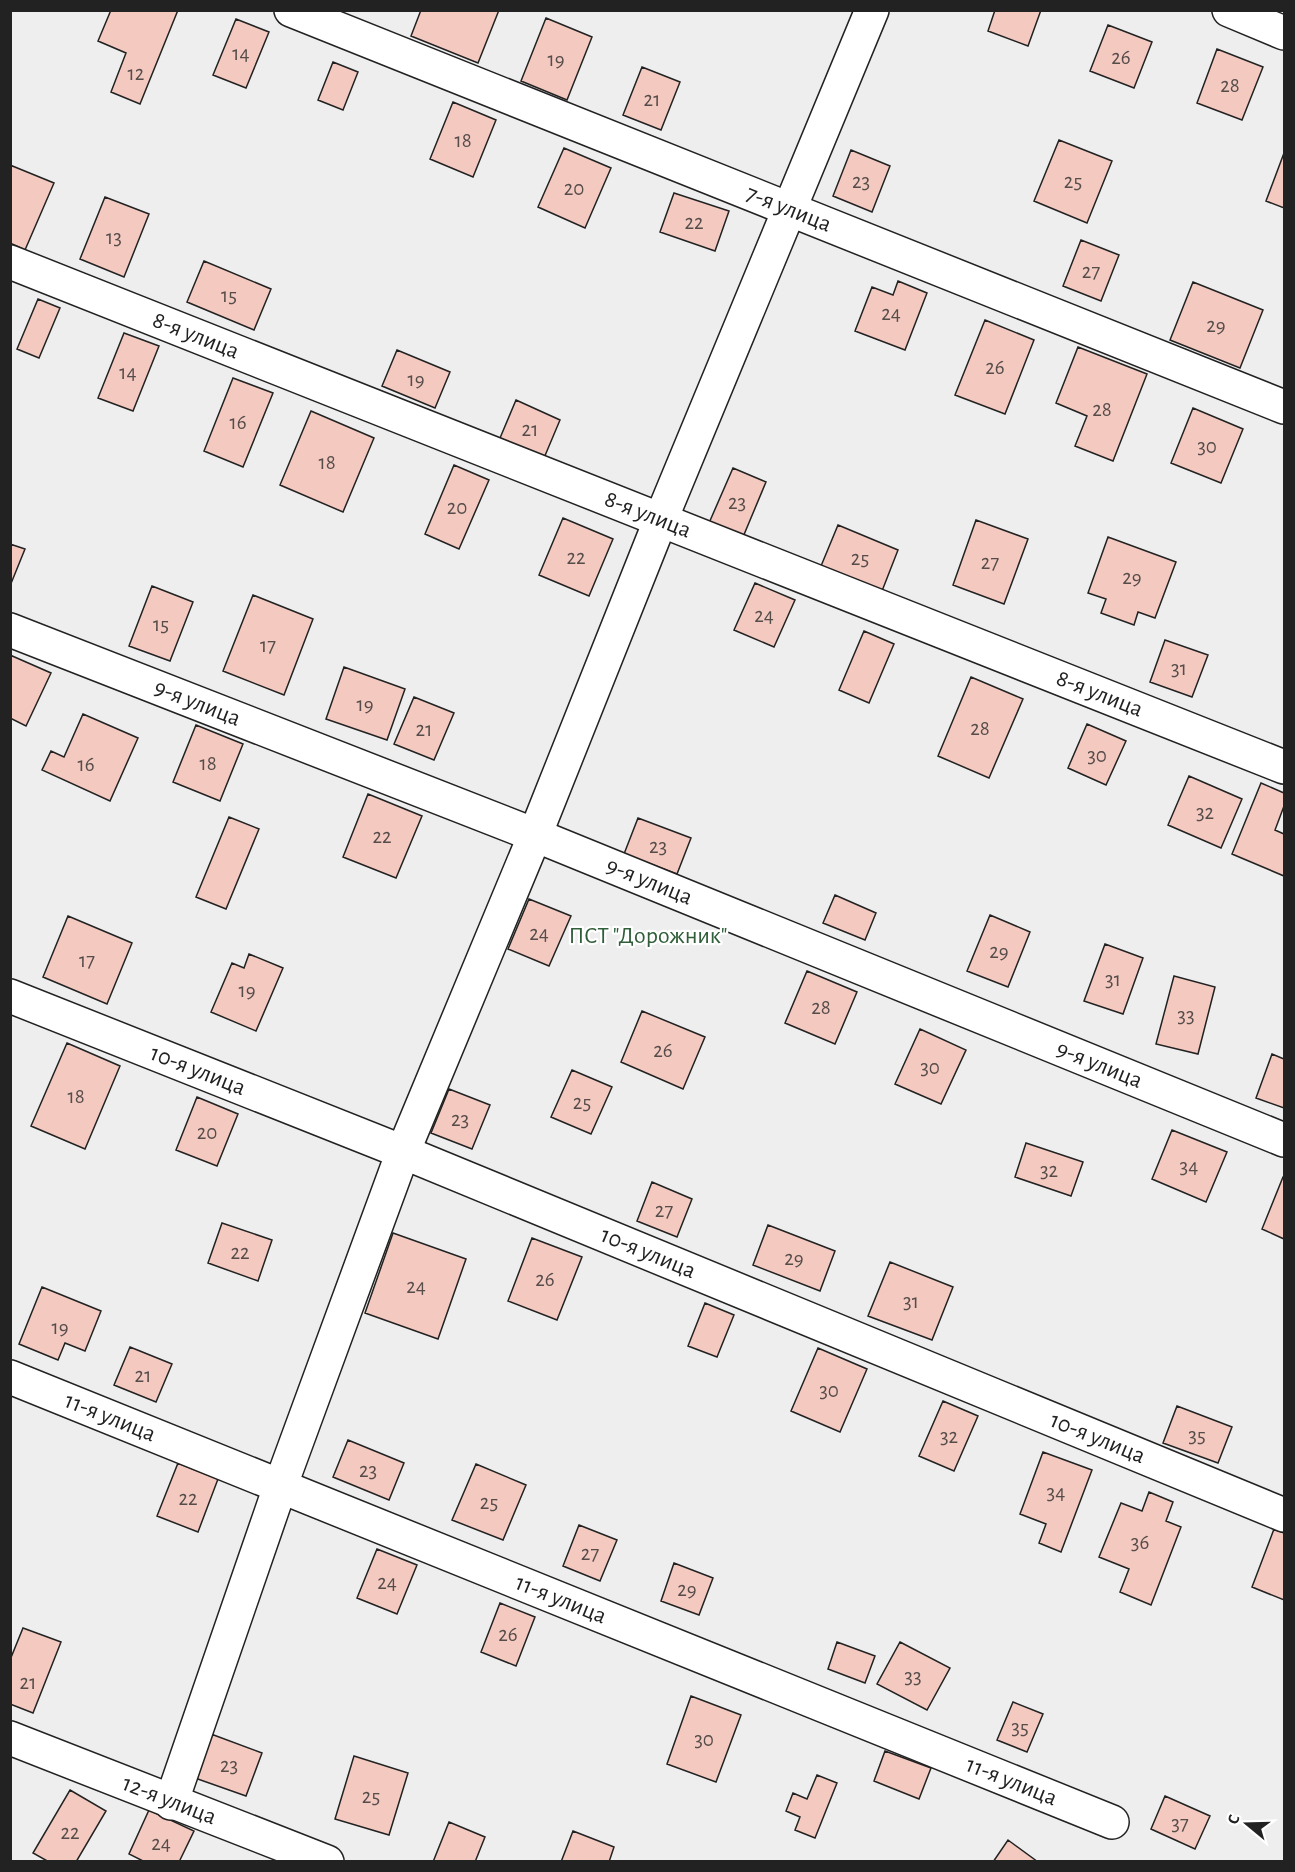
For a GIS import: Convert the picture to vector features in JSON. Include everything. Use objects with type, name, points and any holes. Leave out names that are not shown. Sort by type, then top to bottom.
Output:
[{"type":"street","name":"7-я улица","points":[[291,10],[1284,407]]},
{"type":"street","points":[[171,1803],[280,1487],[404,1152],[535,835],[661,519],[872,10]]},
{"type":"street","points":[[1229,10],[1284,33]]},
{"type":"street","name":"8-я улица","points":[[10,262],[1284,766]]},
{"type":"street","name":"9-я улица","points":[[10,630],[535,835],[1284,1140]]},
{"type":"street","name":"10-я улица","points":[[10,996],[404,1152],[1284,1515]]},
{"type":"street","name":"11-я улица","points":[[10,1377],[1112,1822]]},
{"type":"street","name":"12-я улица","points":[[10,1738],[171,1803],[327,1862]]},
{"type":"green space","name":"ПСТ \"Дорожник\"","points":[[11,11],[1284,11],[1284,1861],[11,1861]]},
{"type":"building","points":[[111,10],[178,10],[140,104],[111,92],[126,53],[98,41]]},
{"type":"building","points":[[421,10],[499,10],[478,63],[411,36]]},
{"type":"building","points":[[995,10],[1041,10],[1028,46],[988,31]]},
{"type":"building","points":[[546,18],[592,37],[567,100],[521,81]]},
{"type":"building","points":[[236,19],[269,32],[246,88],[213,75]]},
{"type":"building","points":[[1108,25],[1152,42],[1134,88],[1090,71]]},
{"type":"building","points":[[1217,49],[1263,67],[1242,120],[1197,103]]},
{"type":"building","points":[[333,62],[358,72],[343,110],[318,100]]},
{"type":"building","points":[[642,67],[680,82],[661,130],[623,115]]},
{"type":"building","points":[[453,102],[496,120],[473,177],[430,159]]},
{"type":"building","points":[[1059,140],[1112,161],[1087,223],[1034,201]]},
{"type":"building","points":[[564,148],[611,168],[585,228],[538,207]]},
{"type":"building","points":[[851,150],[890,166],[872,212],[833,196]]},
{"type":"building","points":[[1284,153],[1284,208],[1266,201]]},
{"type":"building","points":[[10,165],[54,183],[25,250],[10,243]]},
{"type":"building","points":[[674,193],[729,211],[715,251],[660,232]]},
{"type":"building","points":[[105,197],[149,214],[124,277],[80,259]]},
{"type":"building","points":[[1081,240],[1119,255],[1101,301],[1063,286]]},
{"type":"building","points":[[204,261],[271,289],[254,330],[187,302]]},
{"type":"building","points":[[898,281],[927,293],[905,350],[855,331],[872,287],[893,295]]},
{"type":"building","points":[[1193,282],[1263,310],[1240,368],[1170,340]]},
{"type":"building","points":[[38,299],[60,308],[39,358],[17,349]]},
{"type":"building","points":[[985,320],[1034,340],[1005,414],[955,395]]},
{"type":"building","points":[[124,333],[159,346],[133,411],[98,398]]},
{"type":"building","points":[[1078,347],[1147,374],[1113,461],[1075,446],[1087,416],[1056,403]]},
{"type":"building","points":[[397,350],[450,372],[435,408],[382,386]]},
{"type":"building","points":[[233,378],[273,393],[243,467],[204,451]]},
{"type":"building","points":[[516,400],[560,420],[544,458],[500,438]]},
{"type":"building","points":[[1193,408],[1243,429],[1221,483],[1171,463]]},
{"type":"building","points":[[311,411],[374,438],[343,512],[280,485]]},
{"type":"building","points":[[454,465],[489,480],[459,549],[425,534]]},
{"type":"building","points":[[733,468],[766,482],[743,537],[709,523]]},
{"type":"building","points":[[563,518],[613,539],[589,596],[539,575]]},
{"type":"building","points":[[976,520],[1028,539],[1004,604],[953,585]]},
{"type":"building","points":[[838,525],[898,550],[882,591],[821,566]]},
{"type":"building","points":[[1108,537],[1176,562],[1155,618],[1138,612],[1134,625],[1101,613],[1106,599],[1088,593]]},
{"type":"building","points":[[10,544],[25,549],[10,586]]},
{"type":"building","points":[[755,583],[795,600],[774,647],[734,630]]},
{"type":"building","points":[[152,586],[193,602],[170,661],[129,646]]},
{"type":"building","points":[[253,595],[313,619],[284,695],[223,671]]},
{"type":"building","points":[[864,631],[894,644],[869,703],[839,690]]},
{"type":"building","points":[[1165,640],[1208,655],[1192,697],[1150,682]]},
{"type":"building","points":[[10,655],[51,673],[26,726],[10,718]]},
{"type":"building","points":[[344,667],[405,689],[387,740],[326,719]]},
{"type":"building","points":[[971,677],[1023,699],[989,778],[938,756]]},
{"type":"building","points":[[414,697],[454,713],[434,760],[394,744]]},
{"type":"building","points":[[83,714],[138,738],[110,801],[42,770],[51,751],[64,757]]},
{"type":"building","points":[[1087,724],[1126,741],[1106,785],[1068,768]]},
{"type":"building","points":[[196,725],[243,744],[220,801],[173,782]]},
{"type":"building","points":[[1189,776],[1242,799],[1221,848],[1168,825]]},
{"type":"building","points":[[1261,783],[1284,793],[1284,806],[1275,830],[1284,834],[1284,876],[1232,854]]},
{"type":"building","points":[[368,794],[422,816],[396,878],[343,857]]},
{"type":"building","points":[[229,817],[259,829],[226,909],[196,897]]},
{"type":"building","points":[[638,818],[691,838],[677,874],[624,854]]},
{"type":"building","points":[[835,895],[876,913],[865,940],[823,923]]},
{"type":"building","points":[[529,899],[571,916],[549,966],[508,949]]},
{"type":"building","points":[[990,915],[1030,932],[1008,987],[967,971]]},
{"type":"building","points":[[68,916],[132,943],[107,1004],[43,977]]},
{"type":"building","points":[[1105,944],[1143,958],[1123,1014],[1084,1001]]},
{"type":"building","points":[[249,954],[283,968],[256,1031],[211,1012],[232,963],[244,968]]},
{"type":"building","points":[[807,971],[857,992],[835,1044],[785,1023]]},
{"type":"building","points":[[1174,976],[1215,987],[1198,1054],[1156,1044]]},
{"type":"building","points":[[642,1011],[705,1037],[683,1089],[621,1062]]},
{"type":"building","points":[[920,1029],[966,1050],[941,1104],[895,1084]]},
{"type":"building","points":[[67,1043],[120,1066],[85,1149],[31,1126]]},
{"type":"building","points":[[1272,1054],[1284,1059],[1284,1108],[1256,1098]]},
{"type":"building","points":[[572,1070],[612,1087],[591,1134],[551,1117]]},
{"type":"building","points":[[449,1089],[490,1105],[472,1149],[431,1133]]},
{"type":"building","points":[[197,1097],[238,1114],[217,1166],[176,1150]]},
{"type":"building","points":[[1172,1130],[1227,1152],[1206,1202],[1152,1179]]},
{"type":"building","points":[[1026,1143],[1083,1162],[1071,1196],[1015,1177]]},
{"type":"building","points":[[1284,1177],[1284,1239],[1262,1229]]},
{"type":"building","points":[[652,1182],[692,1199],[677,1237],[637,1221]]},
{"type":"building","points":[[222,1223],[272,1240],[258,1281],[208,1263]]},
{"type":"building","points":[[768,1225],[835,1251],[820,1291],[753,1265]]},
{"type":"building","points":[[393,1233],[466,1259],[438,1339],[365,1313]]},
{"type":"building","points":[[532,1238],[582,1257],[557,1320],[508,1301]]},
{"type":"building","points":[[890,1262],[953,1287],[932,1340],[868,1316]]},
{"type":"building","points":[[42,1287],[101,1311],[85,1351],[65,1343],[58,1360],[19,1344]]},
{"type":"building","points":[[705,1303],[734,1315],[717,1357],[688,1346]]},
{"type":"building","points":[[130,1347],[172,1364],[156,1402],[114,1385]]},
{"type":"building","points":[[818,1348],[867,1369],[840,1432],[791,1411]]},
{"type":"building","points":[[943,1401],[978,1416],[954,1471],[919,1456]]},
{"type":"building","points":[[1177,1406],[1232,1427],[1218,1463],[1163,1443]]},
{"type":"building","points":[[348,1440],[404,1463],[389,1500],[333,1477]]},
{"type":"building","points":[[1043,1452],[1092,1470],[1061,1552],[1039,1543],[1046,1524],[1020,1514]]},
{"type":"building","points":[[178,1463],[218,1479],[198,1532],[157,1516]]},
{"type":"building","points":[[476,1464],[526,1485],[503,1540],[452,1520]]},
{"type":"building","points":[[1149,1492],[1173,1502],[1166,1521],[1181,1527],[1151,1605],[1120,1592],[1129,1569],[1099,1557],[1121,1503],[1142,1511]]},
{"type":"building","points":[[579,1525],[617,1540],[600,1581],[563,1566]]},
{"type":"building","points":[[1274,1529],[1284,1533],[1284,1600],[1252,1587]]},
{"type":"building","points":[[377,1549],[417,1565],[397,1614],[357,1598]]},
{"type":"building","points":[[674,1563],[713,1578],[699,1615],[661,1601]]},
{"type":"building","points":[[500,1603],[535,1617],[516,1666],[481,1652]]},
{"type":"building","points":[[23,1628],[61,1642],[33,1713],[10,1704],[10,1660]]},
{"type":"building","points":[[837,1642],[875,1656],[865,1683],[828,1669]]},
{"type":"building","points":[[900,1642],[950,1668],[927,1710],[877,1684]]},
{"type":"building","points":[[691,1696],[741,1715],[716,1782],[667,1764]]},
{"type":"building","points":[[1013,1702],[1043,1714],[1027,1752],[997,1740]]},
{"type":"building","points":[[211,1734],[262,1753],[246,1796],[195,1778]]},
{"type":"building","points":[[885,1751],[931,1768],[919,1799],[874,1781]]},
{"type":"building","points":[[354,1756],[408,1773],[389,1835],[335,1819]]},
{"type":"building","points":[[817,1775],[837,1783],[815,1838],[795,1830],[800,1817],[786,1811],[793,1793],[807,1799]]},
{"type":"building","points":[[70,1790],[106,1811],[76,1862],[49,1862],[33,1853]]},
{"type":"building","points":[[1165,1796],[1210,1816],[1195,1849],[1151,1829]]},
{"type":"building","points":[[149,1810],[194,1831],[179,1862],[145,1862],[129,1854]]},
{"type":"building","points":[[449,1822],[485,1837],[475,1862],[433,1862]]},
{"type":"building","points":[[573,1831],[614,1847],[609,1862],[561,1862]]},
{"type":"building","points":[[1008,1840],[1038,1862],[993,1862]]}]
